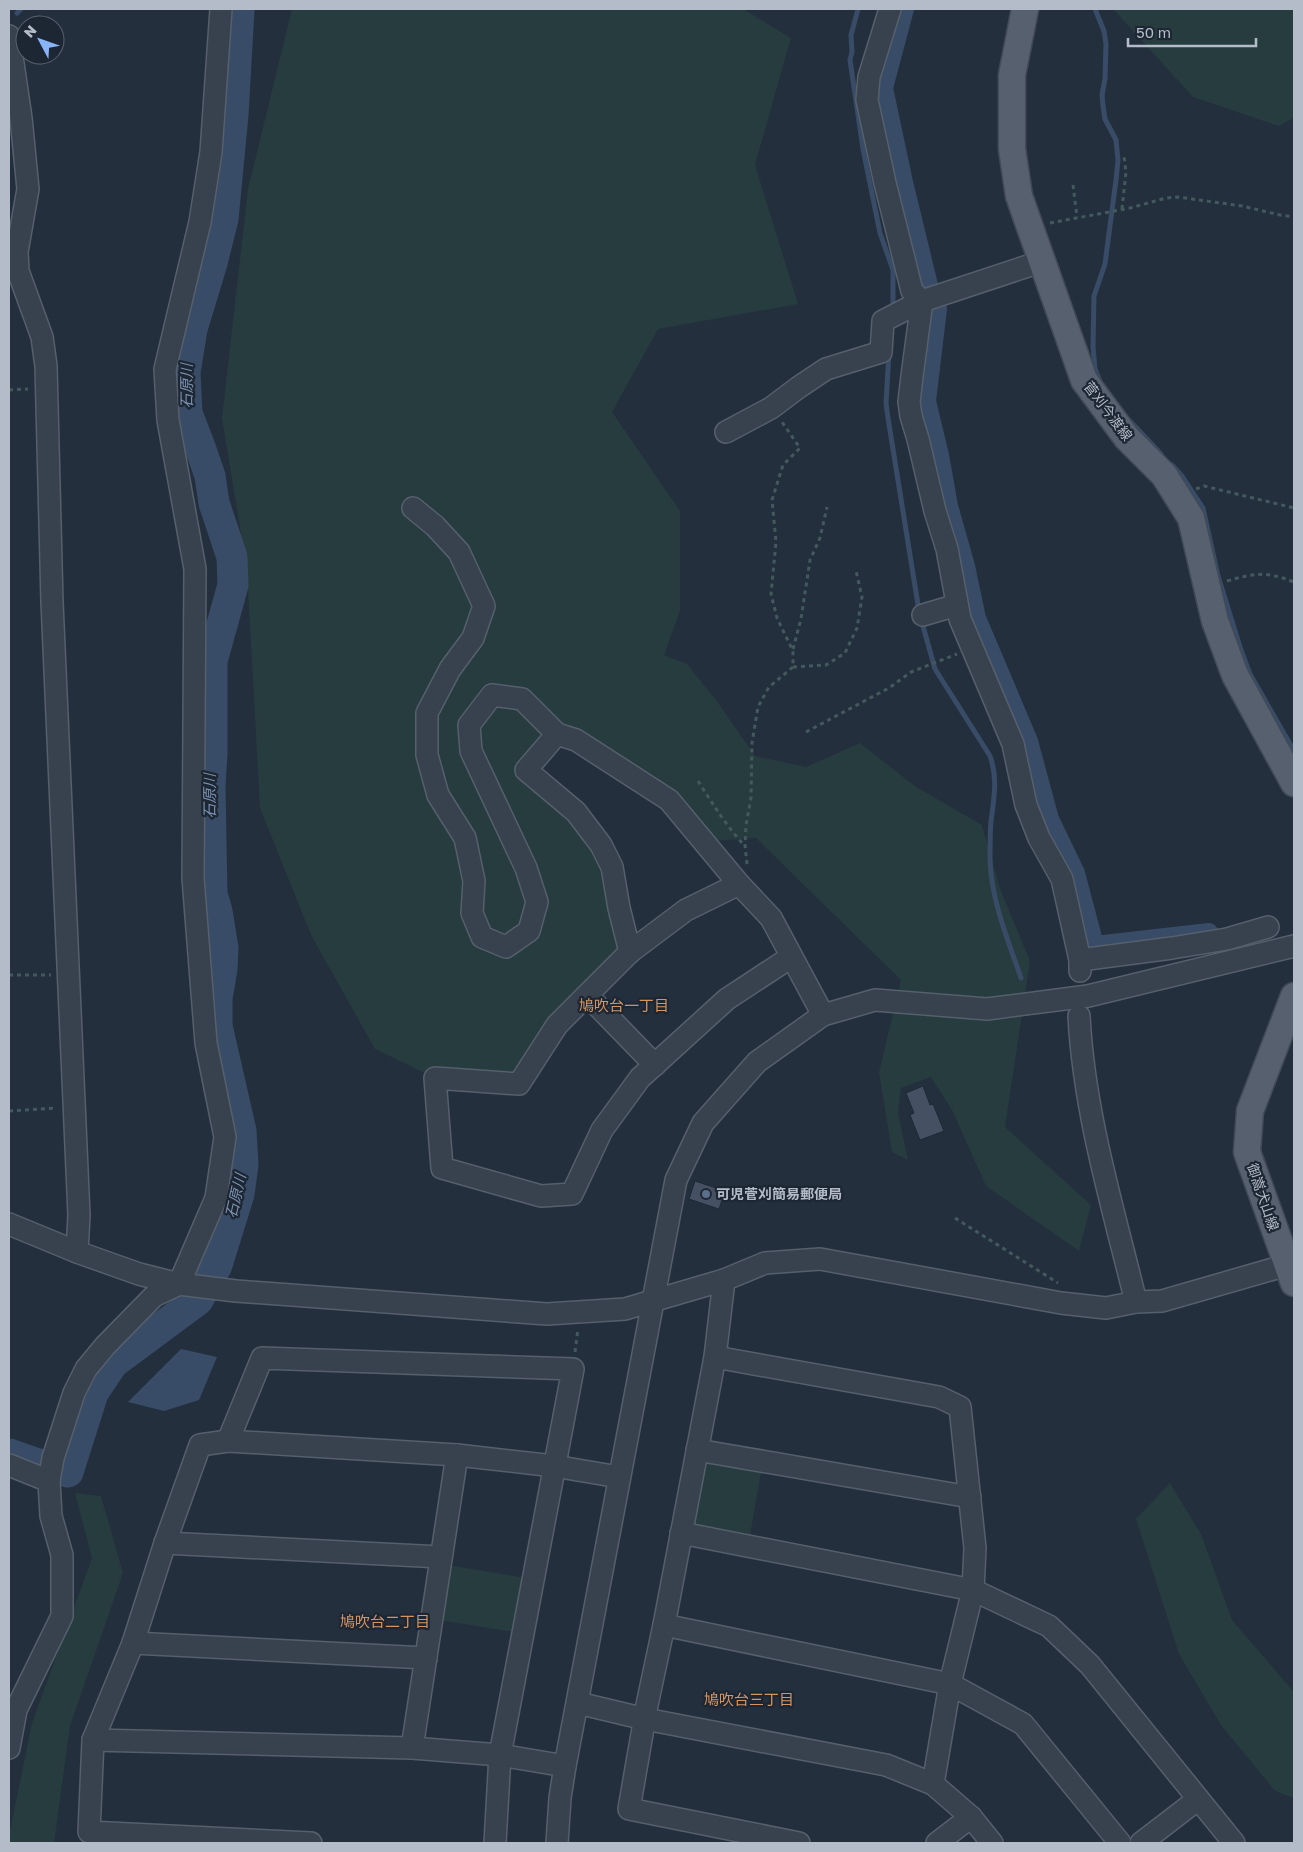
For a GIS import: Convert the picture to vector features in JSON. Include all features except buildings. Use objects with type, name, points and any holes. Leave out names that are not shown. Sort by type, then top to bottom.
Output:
[{"type":"main road","name":"菅刈今渡線","points":[[1025,9],[1012,75],[1012,149],[1019,196],[1084,380],[1127,438],[1164,475],[1191,518],[1215,621],[1235,675],[1294,783]]},
{"type":"main road","name":"御嵩犬山線","points":[[1291,1274],[1248,1152],[1250,1111],[1294,996]]},
{"type":"street","points":[[9,1748],[16,1710],[62,1616],[62,1555],[51,1516],[49,1481],[53,1458],[74,1393],[86,1369],[105,1346],[154,1296],[179,1284],[216,1198],[225,1137],[206,1043],[193,878],[194,569],[168,420],[165,369],[200,222],[211,152],[221,9]]},
{"type":"street","points":[[890,9],[868,77],[867,100],[912,292],[922,302]]},
{"type":"street","points":[[9,36],[21,118],[28,189],[17,252],[18,271],[42,337],[46,366],[52,602],[79,1215],[77,1252]]},
{"type":"street","points":[[726,432],[771,408],[826,369],[881,352],[883,321],[922,302],[1043,261]]},
{"type":"street","points":[[922,302],[910,394],[911,416],[947,550],[960,619],[1013,744],[1026,805],[1039,838],[1062,879],[1080,966],[1227,939],[1268,927]]},
{"type":"street","points":[[413,508],[435,526],[458,552],[484,606],[474,638],[450,669],[427,713],[428,755],[438,795],[465,838],[474,881],[472,913],[482,937],[506,947],[529,931],[538,902],[526,868],[471,751],[469,725],[492,695],[522,698],[557,734],[576,740],[669,800],[738,884],[771,918],[823,1015]]},
{"type":"street","points":[[924,615],[957,605]]},
{"type":"street","points":[[557,734],[526,770],[576,812],[601,845],[612,867],[619,908],[630,952]]},
{"type":"street","points":[[738,884],[686,910],[630,952],[557,1025],[519,1084],[434,1078],[442,1168],[541,1196],[572,1194],[602,1130],[640,1078],[727,999],[791,957]]},
{"type":"street","points":[[557,1843],[560,1798],[565,1766],[676,1180],[703,1123],[757,1062],[823,1015],[875,1000],[987,1009],[1088,996],[1294,946]]},
{"type":"street","points":[[587,995],[654,1065]]},
{"type":"street","points":[[1079,1016],[1081,1052],[1100,1155],[1136,1302]]},
{"type":"street","points":[[9,1224],[77,1252],[139,1274],[179,1284],[236,1291],[547,1314],[625,1309],[724,1280],[764,1263],[820,1259],[1061,1303],[1106,1308],[1136,1302],[1162,1301],[1291,1274]]},
{"type":"street","points":[[724,1280],[715,1357],[629,1809],[800,1843]]},
{"type":"street","points":[[715,1357],[939,1397],[960,1407],[975,1548],[973,1590],[950,1684],[933,1784]]},
{"type":"street","points":[[228,1441],[262,1358],[573,1369],[500,1755],[495,1843]]},
{"type":"street","points":[[312,1843],[89,1832],[93,1740],[133,1643],[165,1543],[200,1445],[228,1441],[457,1455],[554,1466],[619,1477]]},
{"type":"street","points":[[697,1450],[970,1497]]},
{"type":"street","points":[[412,1748],[457,1455]]},
{"type":"street","points":[[9,1465],[49,1481]]},
{"type":"street","points":[[681,1534],[973,1590],[1049,1626],[1090,1665],[1234,1843]]},
{"type":"street","points":[[165,1543],[441,1557]]},
{"type":"street","points":[[664,1625],[950,1684],[1023,1724],[1120,1843]]},
{"type":"street","points":[[133,1643],[426,1658]]},
{"type":"street","points":[[578,1703],[645,1719],[886,1765],[933,1784],[971,1817],[992,1843]]},
{"type":"street","points":[[93,1740],[412,1748],[500,1755],[565,1766]]},
{"type":"street","points":[[1141,1843],[1198,1800]]},
{"type":"street","points":[[937,1843],[971,1817]]},
{"type":"path","points":[[1122,209],[1126,172],[1124,156]]},
{"type":"path","points":[[1073,185],[1077,218]]},
{"type":"path","points":[[1030,226],[1178,197],[1242,206],[1294,217]]},
{"type":"path","points":[[771,408],[800,448],[783,465],[772,500],[776,542],[771,594],[777,618],[793,651]]},
{"type":"path","points":[[1199,488],[1204,486],[1294,508]]},
{"type":"path","points":[[793,667],[793,651],[810,560],[820,538],[827,507]]},
{"type":"path","points":[[738,884],[749,874],[745,846],[746,825],[751,798],[752,743],[758,707],[769,688],[793,667],[826,665],[845,653],[857,628],[862,597],[856,571]]},
{"type":"path","points":[[1231,580],[1263,573],[1294,582]]},
{"type":"path","points":[[806,732],[889,688],[911,672],[941,660]]},
{"type":"path","points":[[698,781],[719,816],[745,846]]},
{"type":"path","points":[[9,975],[68,973]]},
{"type":"path","points":[[9,1111],[74,1105]]},
{"type":"path","points":[[956,1218],[1065,1287]]},
{"type":"path","points":[[573,1369],[580,1313]]},
{"type":"green space","points":[[292,9],[743,9],[791,38],[755,165],[798,304],[658,329],[612,412],[680,511],[680,611],[664,655],[687,664],[716,700],[755,756],[806,767],[860,743],[916,787],[982,825],[1000,889],[1030,961],[1005,1127],[1091,1205],[1079,1251],[986,1186],[952,1110],[931,1077],[901,1088],[898,1113],[908,1160],[892,1152],[879,1072],[901,980],[756,838],[709,841],[555,732],[527,770],[601,845],[630,952],[519,1084],[435,1078],[375,1049],[311,935],[260,808],[247,570],[222,418],[248,189]]},
{"type":"green space","points":[[1113,9],[1294,9],[1294,118],[1279,126],[1193,97]]},
{"type":"green space","points":[[697,1450],[763,1461],[748,1547],[681,1533]]},
{"type":"green space","points":[[1170,1483],[1201,1534],[1232,1620],[1294,1692],[1294,1798],[1275,1791],[1221,1725],[1179,1654],[1136,1519]]},
{"type":"green space","points":[[75,1493],[101,1496],[123,1573],[70,1726],[54,1843],[9,1843],[32,1723],[92,1558]]},
{"type":"green space","points":[[441,1564],[532,1579],[522,1633],[432,1619]]},
{"type":"water","points":[[181,1349],[217,1357],[199,1400],[164,1411],[128,1402]]},
{"type":"waterway","points":[[17,13],[21,9]]},
{"type":"waterway","name":"石原川","points":[[9,1454],[68,1472],[93,1393],[113,1363],[198,1300],[217,1265],[239,1194],[243,1165],[241,1131],[217,1026],[217,998],[222,969],[223,948],[217,911],[212,894],[210,786],[212,661],[233,585],[232,557],[214,503],[210,476],[187,413],[185,372],[192,329],[223,219],[233,115],[239,9]]},
{"type":"waterway","points":[[858,9],[851,35],[852,52],[850,60],[863,149],[880,233],[893,270],[893,309]]},
{"type":"waterway","points":[[905,9],[884,88],[929,285],[938,309],[927,401],[940,455],[949,506],[966,566],[977,618],[1029,741],[1050,819],[1076,873],[1095,945],[1209,932]]},
{"type":"waterway","points":[[1095,9],[1104,31],[1106,44],[1105,79],[1102,95],[1103,106],[1105,119],[1116,140],[1118,160],[1105,264],[1094,296],[1093,347],[1095,369],[1101,384]]},
{"type":"waterway","points":[[889,352],[886,403],[919,611]]},
{"type":"waterway","points":[[1129,420],[1161,454]]},
{"type":"waterway","points":[[1172,465],[1182,476],[1203,508],[1218,576],[1250,674],[1294,751]]},
{"type":"waterway","points":[[921,619],[935,669],[990,756],[995,788],[990,830],[993,890],[1021,978]]},
{"type":"place","name":"可児菅刈簡易郵便局","points":[[706,1194]]},
{"type":"district","name":"鳩吹台一丁目","points":[[624,1006]]},
{"type":"district","name":"鳩吹台二丁目","points":[[385,1622]]},
{"type":"district","name":"鳩吹台三丁目","points":[[749,1700]]}]
